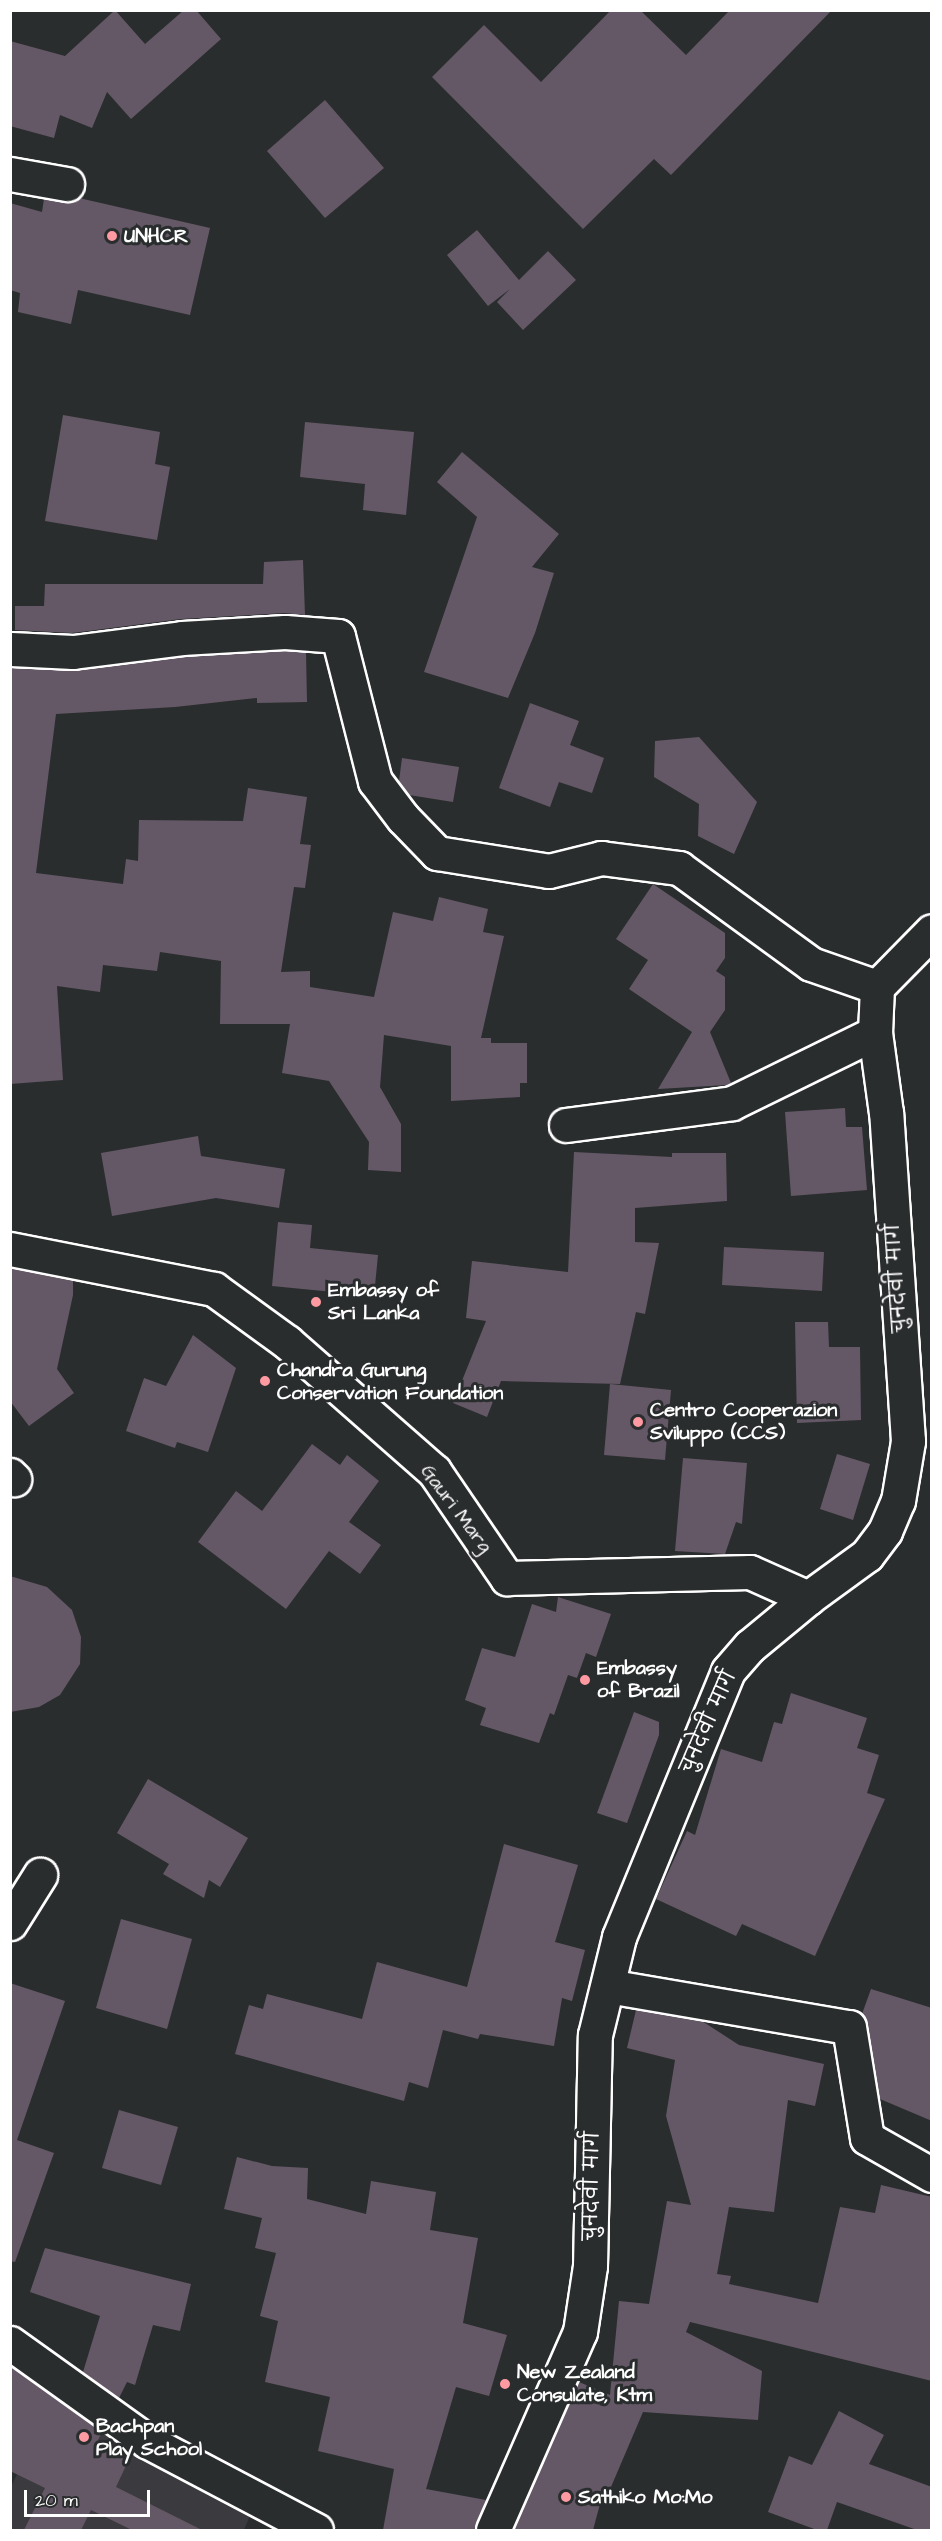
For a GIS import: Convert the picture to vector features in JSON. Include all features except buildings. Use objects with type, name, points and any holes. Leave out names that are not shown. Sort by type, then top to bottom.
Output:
[{"type":"street","points":[[10,174],[67,184]]},
{"type":"street","points":[[11,649],[73,652],[182,638],[285,632],[338,636],[375,781],[403,818],[437,853],[549,871],[601,858],[680,868],[811,964],[877,987],[899,961],[932,931]]},
{"type":"street","name":"चुनदेवी मार्ग","points":[[493,2530],[580,2332],[590,2266],[595,2035],[619,1937],[728,1671],[750,1646],[808,1598],[867,1555],[885,1531],[898,1501],[908,1441],[886,1113],[875,1033],[877,987]]},
{"type":"street","points":[[566,1125],[732,1103],[875,1033]]},
{"type":"street","name":"Gauri Marg","points":[[10,1249],[214,1289],[287,1342],[434,1471],[507,1578],[750,1572],[808,1598]]},
{"type":"street","points":[[10,1923],[40,1875]]},
{"type":"street","points":[[608,1986],[849,2028],[867,2138],[932,2175]]},
{"type":"street","points":[[10,2343],[147,2441],[316,2530]]},
{"type":"shaded area","name":"Bachpan Play School","points":[[57,2387],[251,2513],[244,2530],[11,2530],[11,2487]]},
{"type":"place","name":"UNHCR","points":[[112,236]]},
{"type":"place","name":"Embassy of Sri Lanka","points":[[316,1302]]},
{"type":"place","name":"Chandra Gurung Conservation Foundation","points":[[265,1381]]},
{"type":"place","name":"Centro Cooperazion Sviluppo (CCS)","points":[[638,1422]]},
{"type":"place","name":"Embassy of Brazil","points":[[585,1680]]},
{"type":"place","name":"New Zealand Consulate, Ktm","points":[[505,2384]]},
{"type":"place","name":"Bachpan Play School","points":[[84,2437]]},
{"type":"place","name":"Sathiko Mo:Mo","points":[[566,2497]]}]
